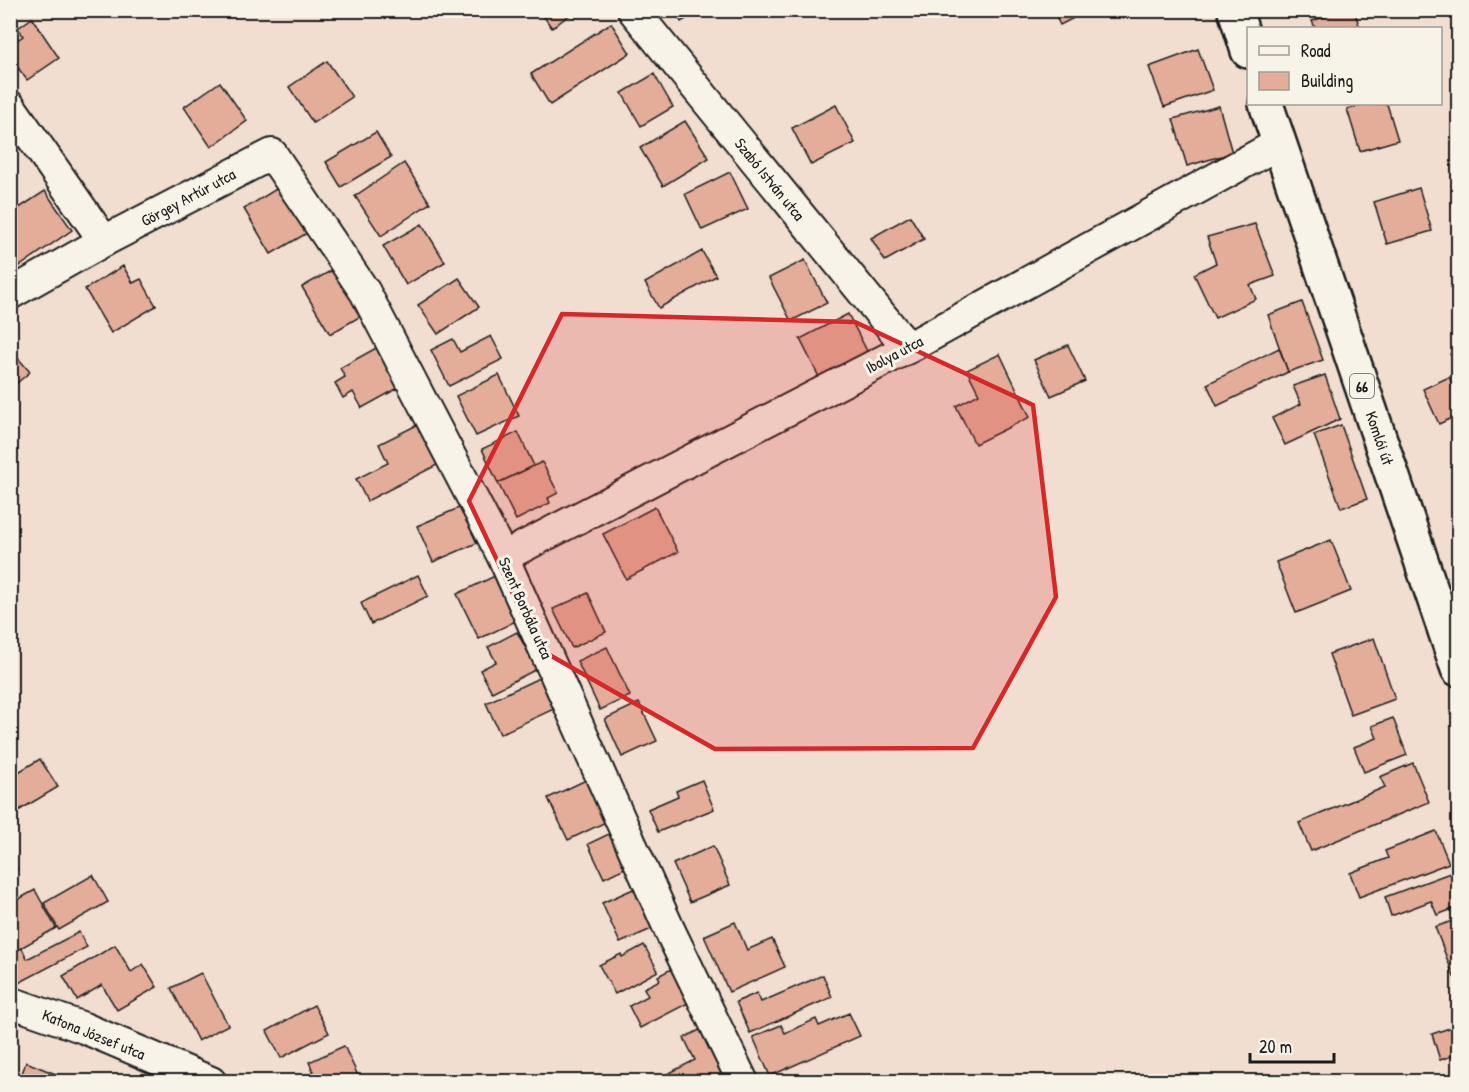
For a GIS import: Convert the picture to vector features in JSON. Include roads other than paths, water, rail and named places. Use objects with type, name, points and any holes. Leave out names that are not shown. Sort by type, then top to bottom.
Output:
[{"type":"main road","points":[[1235,10],[1247,48]]},
{"type":"main road","name":"Komlói út","points":[[1266,105],[1458,669]]},
{"type":"street","name":"Szabó István utca","points":[[633,10],[908,348]]},
{"type":"street","points":[[10,106],[104,241]]},
{"type":"street","name":"Ibolya utca","points":[[503,557],[908,348],[1280,143]]},
{"type":"street","name":"Görgey Artúr utca","points":[[10,294],[104,241],[272,154]]},
{"type":"street","name":"Szent Borbála utca","points":[[272,154],[365,292],[503,557],[670,931],[743,1082]]},
{"type":"street","name":"Katona József utca","points":[[10,1002],[84,1028],[211,1082]]}]
